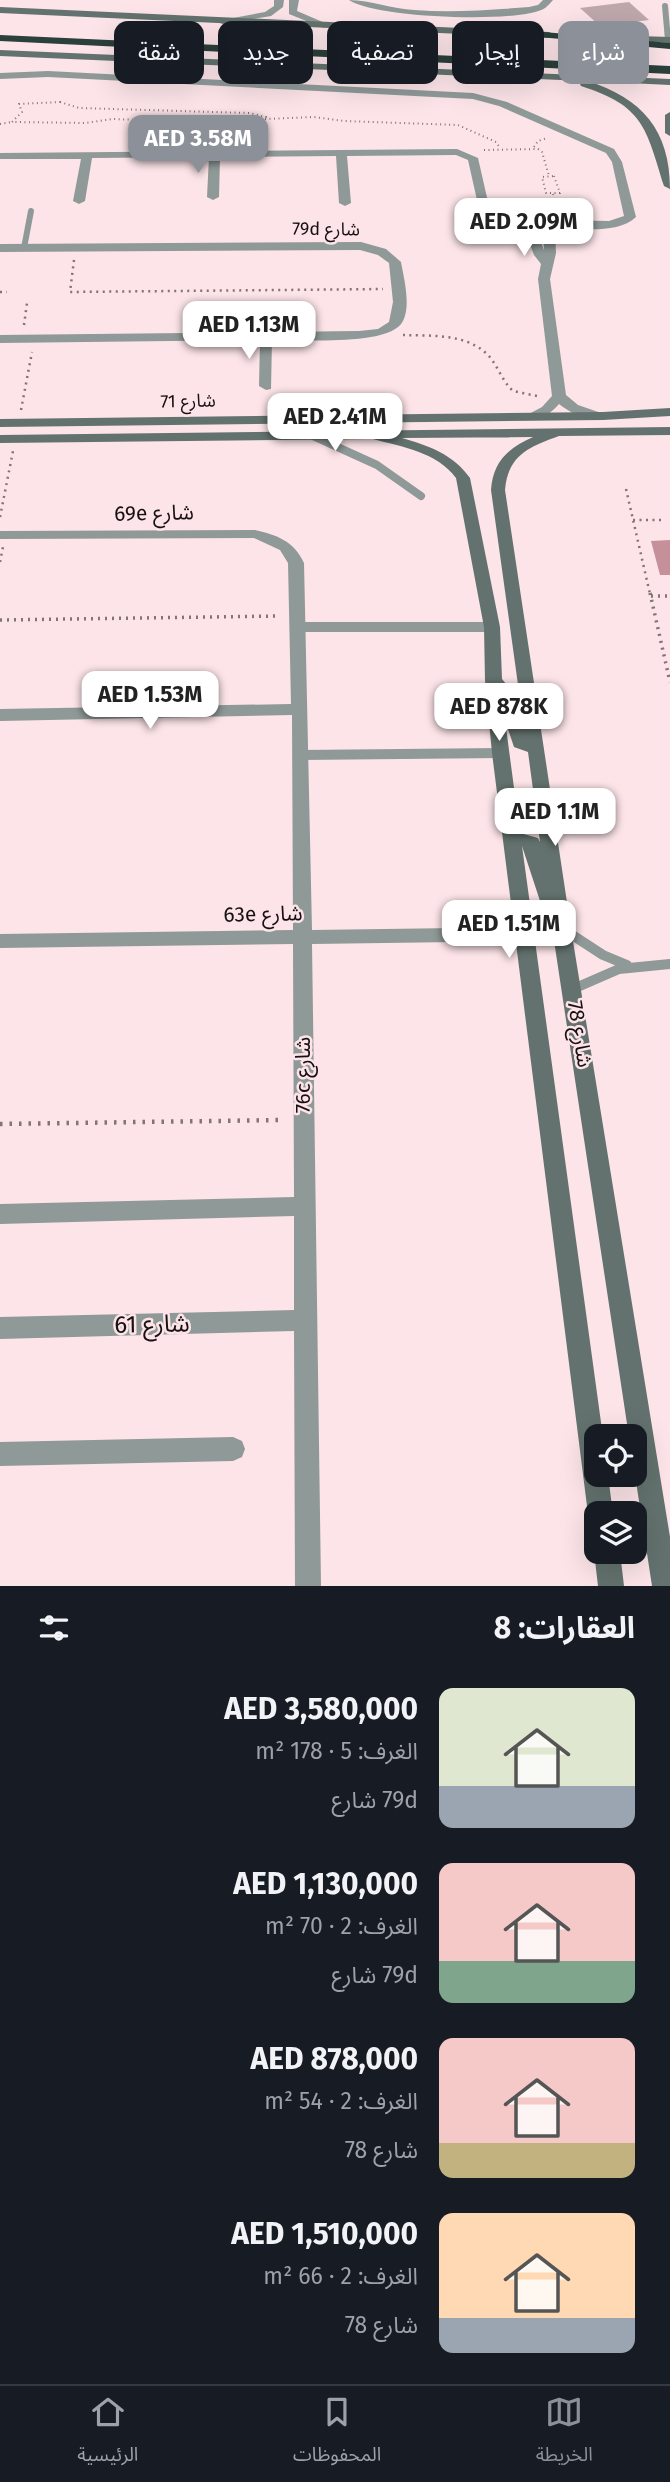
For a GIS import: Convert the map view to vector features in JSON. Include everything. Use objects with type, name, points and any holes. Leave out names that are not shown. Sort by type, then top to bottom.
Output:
[{"type":"highway","points":[[0,26],[452,47]]},
{"type":"highway","points":[[544,35],[669,42]]},
{"type":"highway","points":[[0,38],[670,70]]},
{"type":"highway","points":[[649,55],[670,56]]},
{"type":"street","points":[[0,10],[219,21],[268,14],[277,9],[279,0]]},
{"type":"street","points":[[294,0],[292,12],[327,26]]},
{"type":"street","points":[[354,0],[376,8],[400,12],[529,10],[541,7],[548,0]]},
{"type":"street","points":[[462,0],[464,12]]},
{"type":"street","points":[[313,25],[327,26]]},
{"type":"street","points":[[1,53],[452,72]]},
{"type":"street","points":[[0,76],[39,74],[462,95],[494,100],[599,144],[616,158],[630,214],[627,220],[616,224],[497,224],[486,219],[474,160],[457,152],[0,156]]},
{"type":"street","points":[[544,76],[670,82]]},
{"type":"street","points":[[544,76],[582,83],[618,95],[635,106],[646,119]]},
{"type":"street","points":[[670,90],[651,87],[639,94],[670,186]]},
{"type":"street","points":[[670,114],[670,133]]},
{"type":"street","points":[[341,153],[345,203]]},
{"type":"street","points":[[213,197],[215,154]]},
{"type":"street","points":[[79,201],[87,155]]},
{"type":"street","points":[[528,225],[546,261]]},
{"type":"street","points":[[549,225],[550,253],[544,279],[559,396],[570,407],[603,416]]},
{"type":"street","name":"79d شارع","points":[[0,248],[361,246],[392,258],[396,266],[401,317],[383,331],[359,335],[0,339]]},
{"type":"street","points":[[266,337],[266,386]]},
{"type":"street","points":[[532,416],[547,410],[559,396]]},
{"type":"street","name":"شارع 71","points":[[0,423],[603,416],[670,412]]},
{"type":"street","name":"شارع 71","points":[[7,439],[670,431]]},
{"type":"street","name":"شارع 78","points":[[558,432],[518,449],[508,458],[497,479],[562,929],[666,1586]]},
{"type":"street","name":"شارع 78","points":[[375,435],[428,450],[455,467],[463,478],[492,627],[493,680],[501,753],[599,1501]]},
{"type":"street","name":"69e شارع","points":[[0,536],[255,534],[284,544],[296,563]]},
{"type":"street","name":"76c شارع","points":[[296,563],[301,755],[307,1586]]},
{"type":"street","points":[[493,680],[507,695],[520,743],[537,746]]},
{"type":"street","points":[[0,715],[300,709]]},
{"type":"street","points":[[513,843],[522,839],[535,847],[549,904],[562,929]]},
{"type":"street","name":"63e شارع","points":[[0,941],[526,933]]},
{"type":"street","points":[[0,1214],[303,1206]]},
{"type":"street","name":"شارع 61","points":[[0,1328],[305,1320]]},
{"type":"street","points":[[0,1454],[233,1449]]},
{"type":"street","points":[[608,1564],[611,1586]]},
{"type":"lane","points":[[665,6],[669,42]]},
{"type":"lane","points":[[24,248],[31,211]]},
{"type":"lane","points":[[311,435],[377,465],[421,496]]},
{"type":"lane","points":[[299,622],[492,627]]},
{"type":"lane","points":[[301,755],[501,753]]},
{"type":"lane","points":[[562,929],[581,943],[627,965]]},
{"type":"lane","points":[[573,989],[598,975],[627,965],[670,964]]},
{"type":"path","points":[[12,122],[22,112],[19,104],[56,102],[79,108],[255,114],[265,116],[265,119]]},
{"type":"path","points":[[0,124],[113,119],[221,123],[314,117],[344,121],[457,125],[493,140],[500,148]]},
{"type":"path","points":[[468,155],[500,148],[541,150],[549,176]]},
{"type":"path","points":[[554,176],[556,182],[559,193],[546,193],[541,177],[554,176]]},
{"type":"path","points":[[543,182],[556,182]]},
{"type":"path","points":[[76,247],[70,292],[399,289]]},
{"type":"path","points":[[0,292],[7,292]]},
{"type":"path","points":[[18,423],[28,339],[27,303]]},
{"type":"path","points":[[398,335],[449,337],[472,344],[488,354],[509,390],[523,395],[559,396]]},
{"type":"path","points":[[0,517],[7,439]]},
{"type":"path","points":[[626,489],[670,682]]},
{"type":"path","points":[[633,520],[662,520]]},
{"type":"path","points":[[650,596],[670,596]]},
{"type":"path","points":[[0,621],[299,622]]},
{"type":"path","points":[[0,1124],[303,1120]]},
{"type":"shaded area","points":[[670,540],[670,575],[660,575],[651,541]]},
{"type":"building","points":[[629,2],[649,20],[594,21],[580,8]]}]
